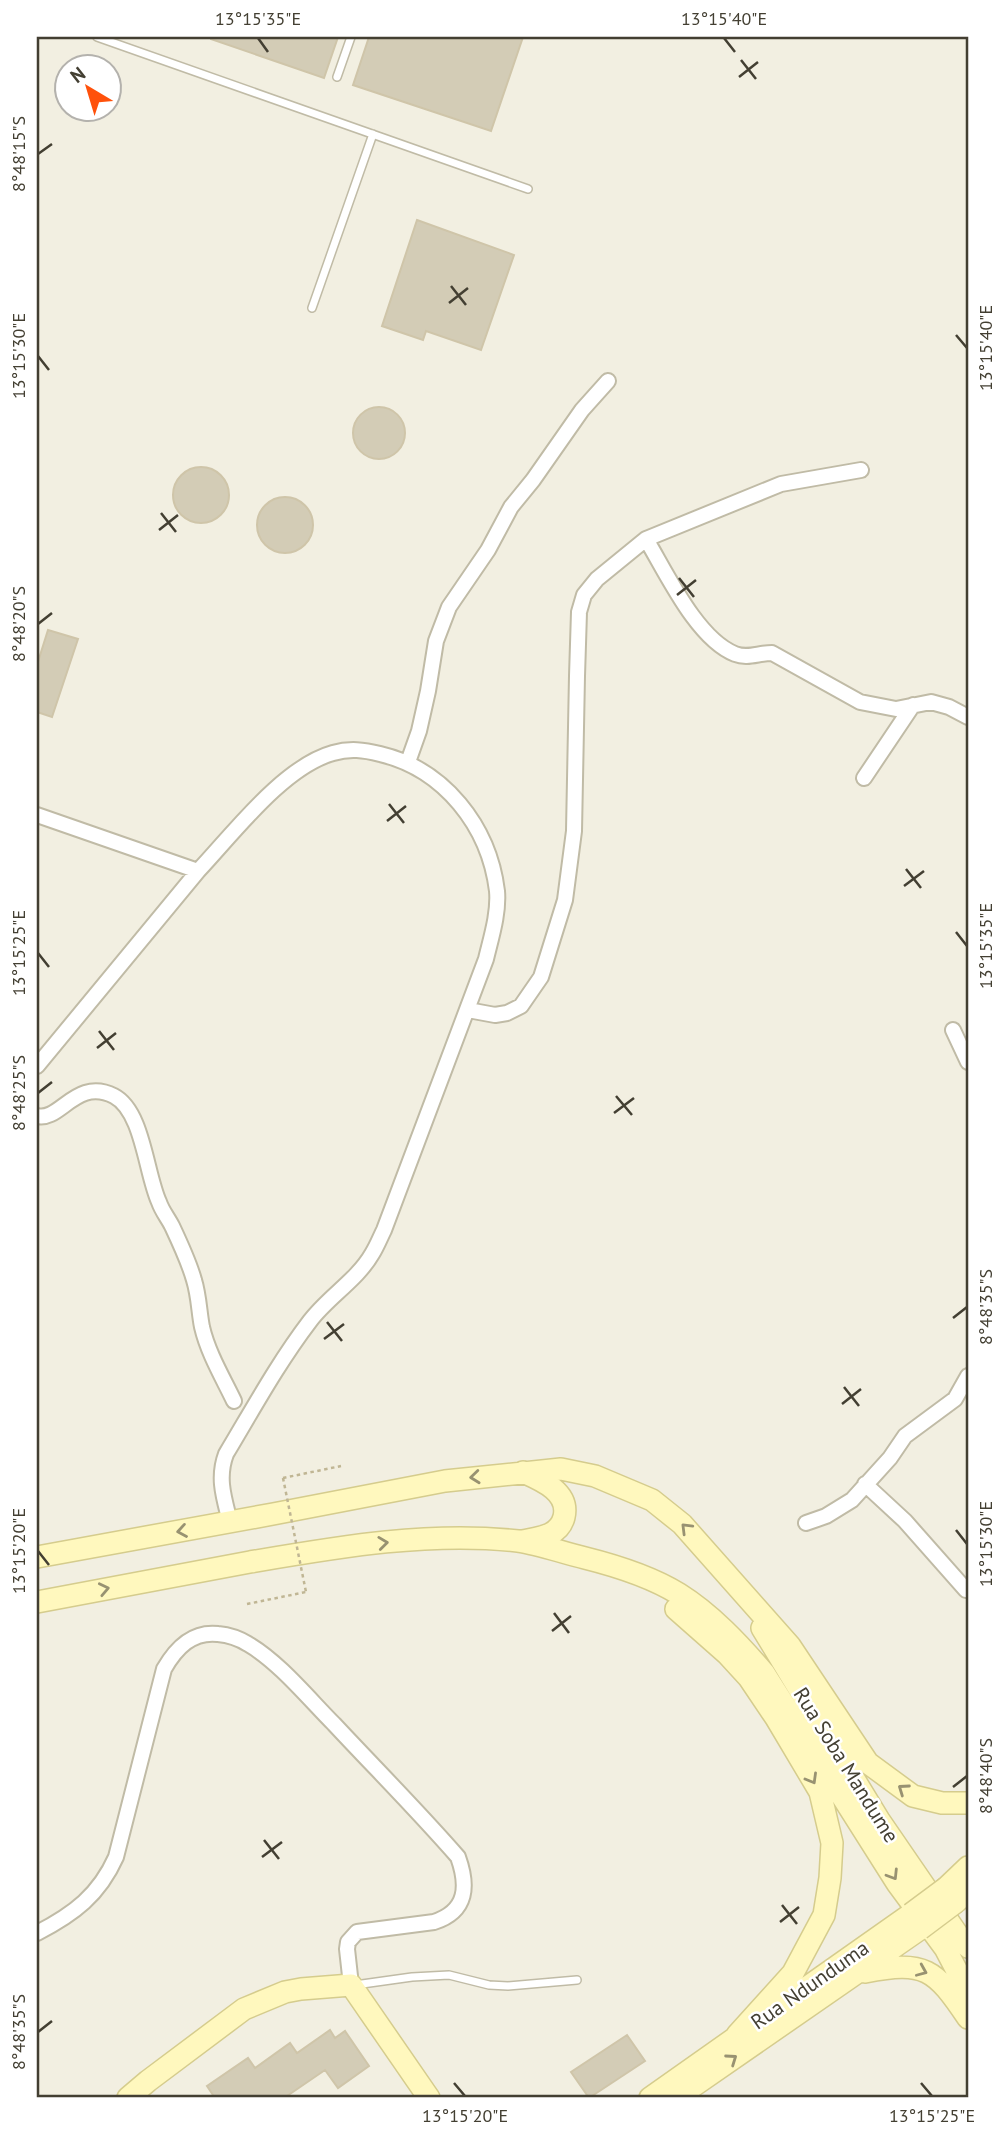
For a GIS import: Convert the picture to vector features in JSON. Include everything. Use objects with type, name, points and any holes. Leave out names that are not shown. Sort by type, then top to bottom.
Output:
[{"type":"main road","points":[[37,1557],[445,1481],[561,1469],[595,1476],[652,1500],[682,1524],[790,1646],[868,1763],[914,1796],[942,1803],[968,1803]]},
{"type":"main road","points":[[520,1542],[549,1535],[559,1527],[564,1516],[564,1504],[556,1490],[522,1472]]},
{"type":"main road","points":[[37,1602],[315,1551],[398,1541],[454,1538],[520,1542],[621,1567],[679,1594],[741,1647],[764,1673],[897,1883],[945,1948],[968,1992]]},
{"type":"main road","points":[[548,1549],[621,1577],[649,1591],[680,1612],[749,1678],[820,1792],[832,1843],[824,1915],[793,1973],[737,2035]]},
{"type":"main road","name":"Rua Soba Mandume","points":[[732,1578],[879,1820],[968,1947]]},
{"type":"main road","name":"Rua Ndunduma","points":[[650,2098],[737,2035],[957,1894],[968,1867]]},
{"type":"main road","name":"Rua Ndunduma","points":[[676,2098],[856,1974],[916,1922]]},
{"type":"main road","points":[[856,1974],[890,1967],[908,1966],[924,1970],[939,1980],[968,2018]]},
{"type":"main road","points":[[128,2098],[244,2009],[285,1992],[351,1985],[429,2098]]},
{"type":"street","points":[[408,762],[419,731],[436,641],[449,607],[488,550],[511,507],[540,471],[582,410],[608,381]]},
{"type":"street","points":[[468,1010],[495,1015],[521,1006],[541,977],[565,900],[574,831],[579,612],[584,595],[597,579],[646,539],[781,484],[861,470]]},
{"type":"street","points":[[646,539],[699,627],[718,644],[735,654],[750,657],[760,653],[772,653],[859,702],[896,709],[931,702],[949,707],[968,718]]},
{"type":"street","points":[[864,778],[913,705]]},
{"type":"street","points":[[37,1066],[198,871],[279,785],[309,764],[332,753],[360,749],[408,762],[437,779],[455,798],[485,844],[497,894],[486,959],[468,1010],[372,1255],[309,1322],[226,1454],[220,1483],[230,1522]]},
{"type":"street","points":[[37,815],[198,871]]},
{"type":"street","points":[[953,1030],[968,1062]]},
{"type":"street","points":[[37,1116],[52,1114],[75,1096],[88,1092],[103,1092],[116,1097],[127,1107],[136,1122],[158,1202],[171,1223],[194,1280],[200,1303],[202,1328],[234,1401]]},
{"type":"street","points":[[806,1523],[826,1516],[852,1500],[890,1458],[905,1436],[955,1399],[968,1376]]},
{"type":"street","points":[[865,1484],[905,1521],[966,1590]]},
{"type":"street","points":[[37,1933],[81,1905],[108,1875],[116,1857],[164,1669],[178,1647],[190,1639],[206,1634],[219,1634],[250,1645],[296,1684],[458,1857],[465,1883],[463,1898],[456,1909],[434,1922],[357,1932],[348,1942],[347,1950],[351,1985]]},
{"type":"lane","points":[[97,37],[528,189]]},
{"type":"lane","points":[[337,77],[351,37]]},
{"type":"lane","points":[[312,308],[373,134]]},
{"type":"lane","points":[[351,1985],[449,1975],[489,1985],[508,1986],[577,1980]]},
{"type":"path","points":[[247,1604],[306,1592],[282,1478],[341,1466]]},
{"type":"building","points":[[211,37],[338,37],[324,78]]},
{"type":"building","points":[[369,37],[523,37],[491,131],[353,85]]},
{"type":"building","points":[[417,220],[514,255],[481,350],[426,331],[423,340],[382,326]]},
{"type":"building","points":[[379,407],[389,409],[397,415],[403,423],[403,443],[397,451],[389,457],[379,459],[369,457],[361,451],[355,443],[353,433],[355,423],[361,415],[369,409]]},
{"type":"building","points":[[195,467],[207,467],[221,475],[229,489],[227,506],[221,515],[207,523],[195,523],[178,511],[173,501],[173,489],[185,472]]},
{"type":"building","points":[[279,497],[291,497],[305,505],[313,519],[311,536],[305,545],[291,553],[279,553],[262,541],[257,531],[257,519],[269,502]]},
{"type":"building","points":[[48,630],[78,639],[52,717],[37,712],[37,665]]},
{"type":"building","points":[[330,2030],[335,2038],[345,2031],[369,2066],[338,2088],[325,2070],[284,2098],[215,2098],[207,2086],[248,2058],[255,2068],[290,2043],[297,2053]]},
{"type":"building","points":[[627,2035],[645,2061],[589,2098],[571,2072]]}]
